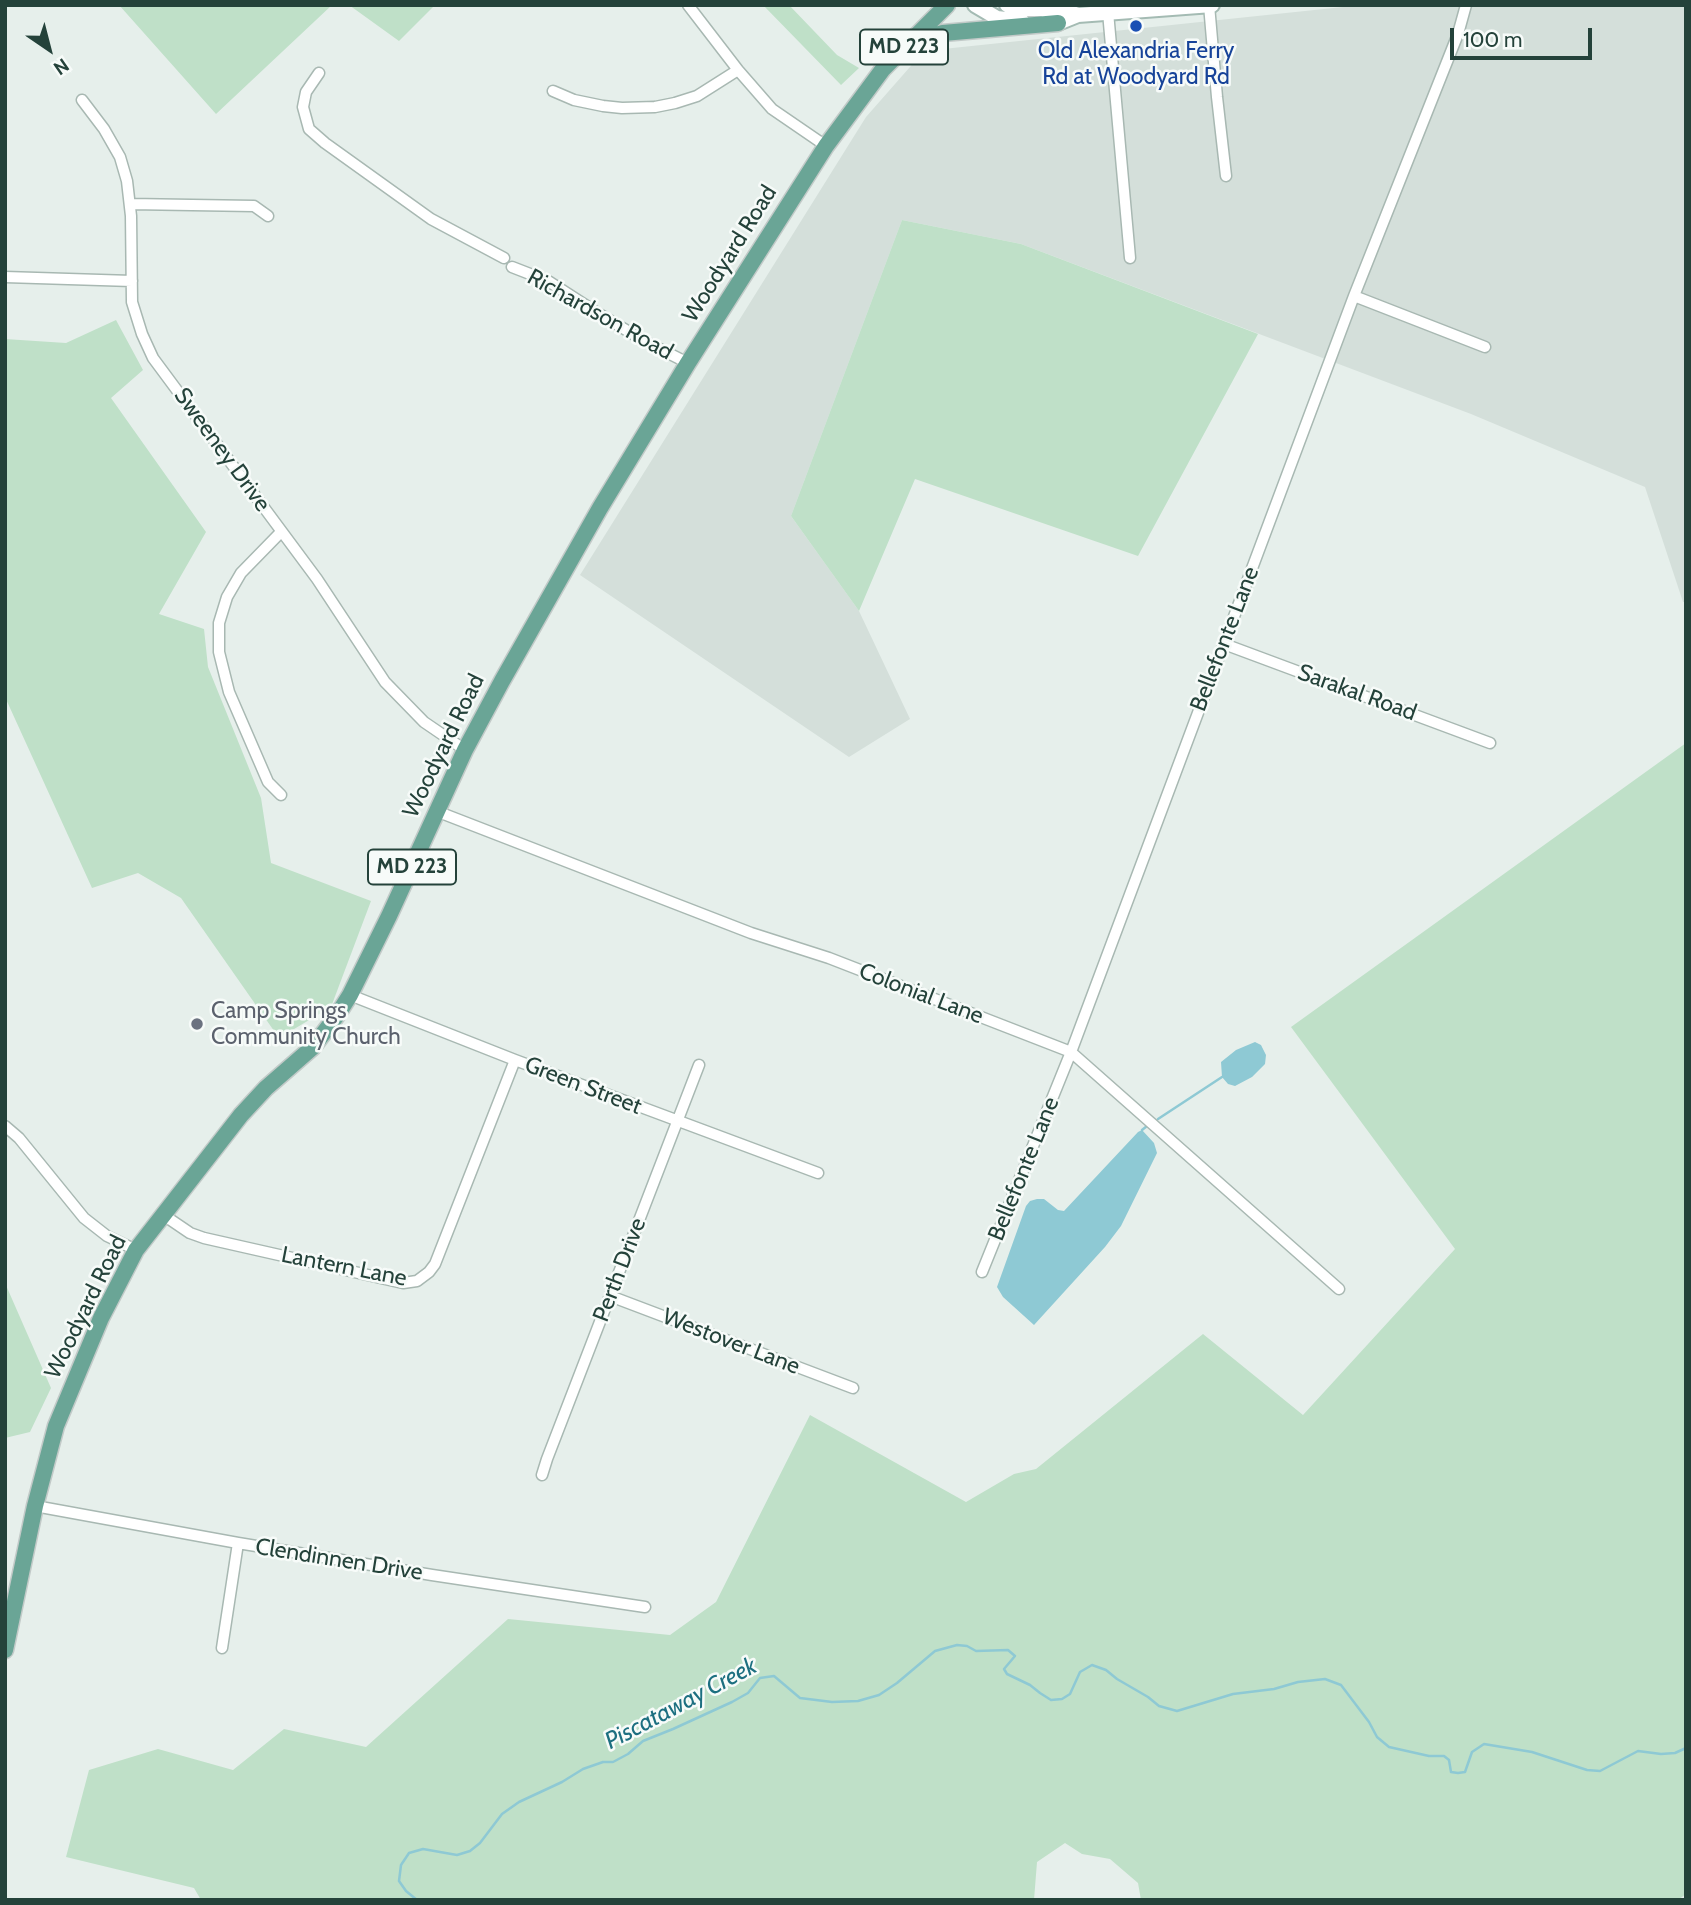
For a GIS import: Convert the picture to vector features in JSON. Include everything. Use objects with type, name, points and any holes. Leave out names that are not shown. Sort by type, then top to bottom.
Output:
[{"type":"main road","points":[[892,61],[933,5]]},
{"type":"main road","name":"Woodyard Road","points":[[5,1650],[35,1506],[56,1426],[101,1318],[136,1250],[241,1115],[266,1088],[313,1047],[328,1029],[350,995],[404,885],[465,750],[600,508],[688,363],[826,146],[859,100],[892,61],[947,5]]},
{"type":"main road","points":[[975,5],[1006,20],[1058,23]]},
{"type":"main road","points":[[1007,5],[1020,9],[1062,9],[1078,15]]},
{"type":"main road","points":[[892,61],[930,37],[943,33],[1058,23],[1078,15],[1210,5]]},
{"type":"street","points":[[688,5],[772,109],[826,146]]},
{"type":"street","points":[[1210,5],[1226,176]]},
{"type":"street","name":"Bellefonte Lane","points":[[982,1272],[1071,1052],[1354,296],[1458,34],[1466,5]]},
{"type":"street","points":[[1108,12],[1130,258]]},
{"type":"street","points":[[553,91],[575,100],[603,106],[655,107],[696,96],[738,70]]},
{"type":"street","points":[[319,73],[306,92],[303,107],[309,129],[324,143],[432,219],[504,258]]},
{"type":"street","name":"Sweeney Drive","points":[[82,100],[104,129],[120,157],[127,181],[132,302],[153,358],[317,579],[392,689],[424,722],[465,750]]},
{"type":"street","points":[[130,204],[254,206],[268,216]]},
{"type":"street","name":"Richardson Road","points":[[512,267],[548,281],[646,342],[688,363]]},
{"type":"street","points":[[5,277],[132,281]]},
{"type":"street","points":[[1354,296],[1485,346]]},
{"type":"street","points":[[281,532],[241,573],[227,597],[219,624],[219,652],[229,692],[268,782],[281,795]]},
{"type":"street","name":"Sarakal Road","points":[[1224,645],[1490,743]]},
{"type":"street","name":"Colonial Lane","points":[[436,811],[751,933],[829,958],[1071,1052],[1339,1289]]},
{"type":"street","name":"Green Street","points":[[350,995],[818,1173]]},
{"type":"street","name":"Lantern Lane","points":[[162,1214],[190,1233],[204,1238],[403,1283],[417,1281],[435,1264],[515,1059]]},
{"type":"street","name":"Perth Drive","points":[[542,1475],[698,1065]]},
{"type":"street","points":[[5,1126],[19,1138],[84,1218],[107,1236],[136,1250]]},
{"type":"street","name":"Westover Lane","points":[[610,1296],[853,1388]]},
{"type":"street","name":"Clendinnen Drive","points":[[35,1506],[238,1543],[645,1607]]},
{"type":"street","points":[[222,1648],[238,1543]]},
{"type":"shaded area","points":[[1362,5],[1686,5],[1686,602],[1683,602],[1645,487],[1471,414],[1021,244],[902,220],[791,516],[859,611],[910,719],[849,757],[580,575],[866,117],[924,51]]},
{"type":"green space","points":[[119,5],[332,5],[216,114]]},
{"type":"green space","points":[[349,5],[435,5],[399,41]]},
{"type":"green space","points":[[763,5],[789,5],[837,55],[859,68],[841,85]]},
{"type":"green space","points":[[902,220],[1021,244],[1258,334],[1138,556],[915,479],[859,611],[791,516]]},
{"type":"green space","points":[[116,320],[143,370],[111,398],[206,532],[159,614],[204,629],[208,667],[261,798],[271,863],[371,901],[331,1007],[279,1038],[181,898],[138,873],[92,888],[5,697],[5,339],[66,343]]},
{"type":"green space","points":[[1686,743],[1686,1894],[1678,1900],[1141,1900],[1138,1883],[1110,1859],[1082,1854],[1065,1843],[1037,1862],[1034,1900],[201,1900],[194,1888],[66,1857],[89,1770],[158,1749],[233,1770],[284,1729],[366,1747],[508,1619],[670,1635],[716,1602],[810,1415],[966,1502],[1014,1474],[1036,1469],[1203,1334],[1303,1415],[1455,1249],[1291,1027]]},
{"type":"green space","points":[[5,1283],[51,1388],[30,1432],[5,1438]]},
{"type":"water","points":[[1255,1042],[1261,1045],[1266,1055],[1265,1064],[1252,1077],[1235,1086],[1228,1084],[1222,1077],[1221,1062],[1236,1050]]},
{"type":"water","points":[[1142,1130],[1154,1143],[1157,1153],[1121,1226],[1034,1325],[1003,1297],[997,1287],[1026,1206],[1030,1201],[1044,1199],[1058,1210],[1064,1211]]},
{"type":"waterway","points":[[1158,1119],[1222,1077]]},
{"type":"waterway","points":[[1142,1130],[1147,1126]]},
{"type":"waterway","name":"Piscataway Creek","points":[[417,1900],[399,1881],[401,1865],[409,1853],[423,1849],[457,1855],[470,1851],[480,1843],[502,1814],[519,1802],[583,1769],[603,1762],[613,1762],[643,1741],[732,1702],[748,1693],[760,1678],[774,1676],[800,1698],[832,1702],[858,1701],[879,1695],[935,1651],[957,1645],[976,1651],[1008,1650],[1015,1656],[1004,1669],[1007,1674],[1030,1685],[1051,1700],[1062,1699],[1070,1694],[1080,1672],[1092,1665],[1106,1670],[1159,1706],[1177,1711],[1233,1694],[1325,1679],[1341,1685],[1377,1737],[1389,1747],[1429,1756],[1444,1756],[1449,1760],[1451,1772],[1458,1773],[1465,1772],[1472,1752],[1484,1744],[1532,1752],[1587,1770],[1600,1771],[1638,1751],[1661,1754],[1675,1753],[1686,1748]]},
{"type":"place","name":"Old Alexandria Ferry Rd at Woodyard Rd","points":[[1136,26]]},
{"type":"place","name":"Camp Springs Community Church","points":[[197,1024]]}]
